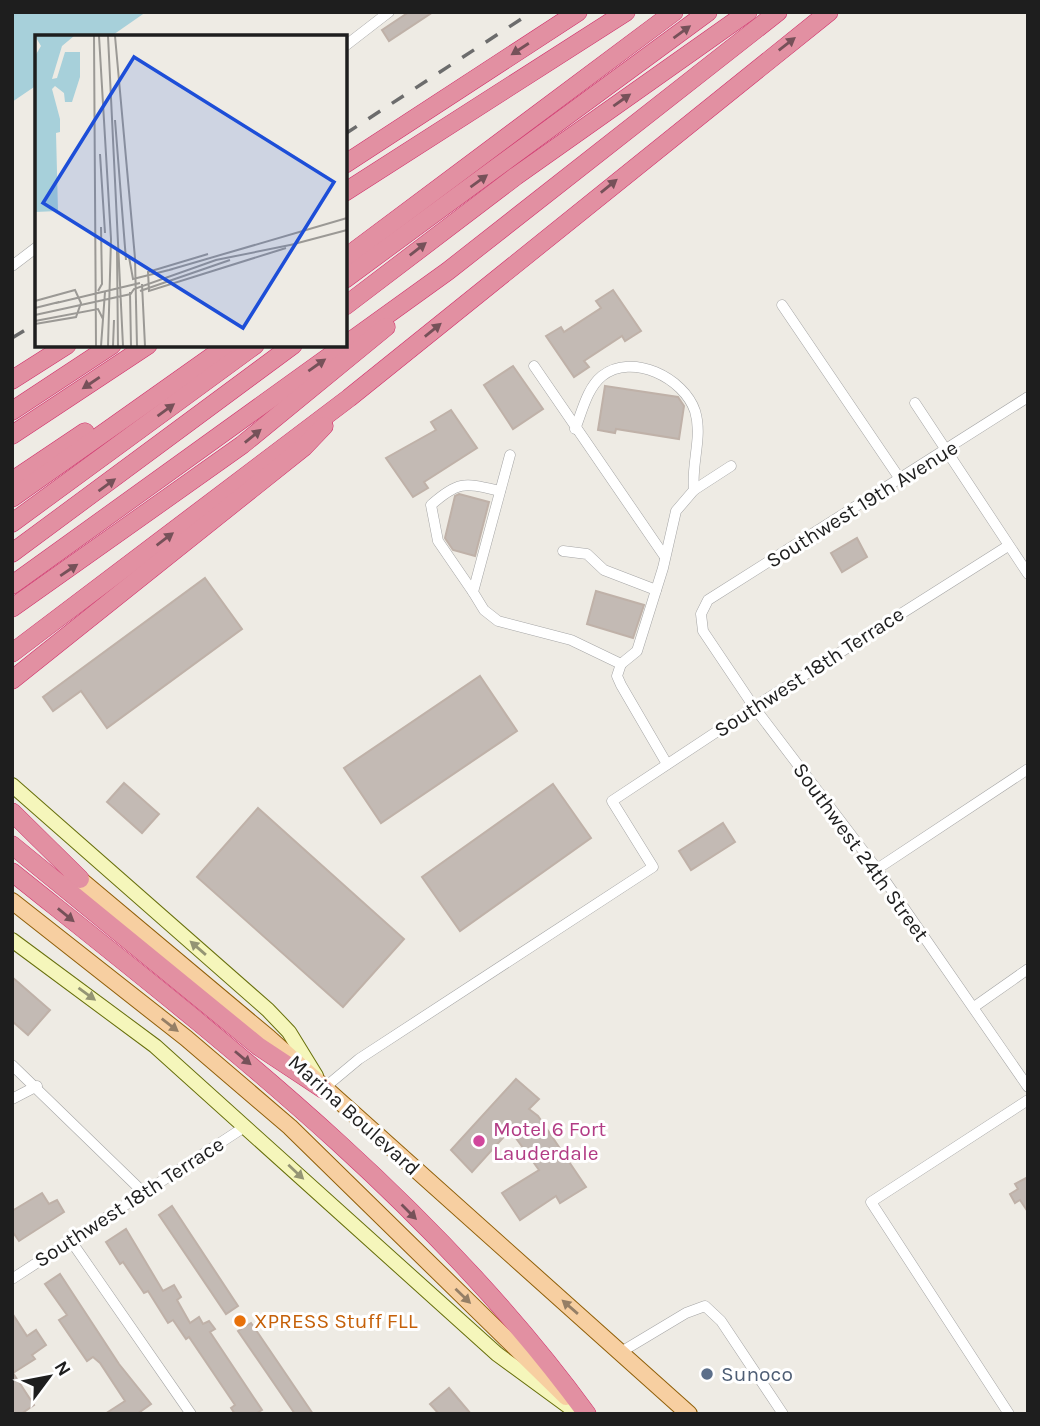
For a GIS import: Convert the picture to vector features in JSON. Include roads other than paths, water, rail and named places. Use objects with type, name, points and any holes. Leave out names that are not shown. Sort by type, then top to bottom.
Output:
[{"type":"highway","points":[[346,163],[578,12]]},
{"type":"highway","points":[[346,191],[626,12]]},
{"type":"highway","points":[[346,244],[658,12]]},
{"type":"highway","points":[[346,257],[674,12]]},
{"type":"highway","points":[[346,278],[708,12]]},
{"type":"highway","points":[[346,305],[516,176],[748,12]]},
{"type":"highway","points":[[346,345],[448,271],[778,12]]},
{"type":"highway","points":[[12,653],[349,398],[829,12]]},
{"type":"highway","points":[[346,203],[433,136]]},
{"type":"highway","points":[[12,608],[242,445],[357,352],[448,271]]},
{"type":"highway","points":[[12,380],[65,346]]},
{"type":"highway","points":[[12,411],[110,346]]},
{"type":"highway","points":[[13,435],[146,346]]},
{"type":"highway","points":[[12,481],[207,346]]},
{"type":"highway","points":[[12,498],[227,346]]},
{"type":"highway","points":[[12,523],[254,346]]},
{"type":"highway","points":[[12,553],[292,346]]},
{"type":"highway","points":[[12,585],[104,522],[345,346]]},
{"type":"highway","points":[[12,680],[304,447],[349,398]]},
{"type":"highway","points":[[12,812],[80,879]]},
{"type":"highway","points":[[12,845],[258,1046],[323,1089]]},
{"type":"highway","points":[[12,872],[221,1040],[339,1144],[491,1298],[549,1362],[583,1414]]},
{"type":"main road","points":[[12,785],[276,1017],[295,1041],[323,1089]]},
{"type":"main road","name":"Marina Boulevard","points":[[12,825],[269,1038],[689,1414]]},
{"type":"main road","points":[[12,901],[54,938],[186,1038],[290,1126],[583,1414]]},
{"type":"main road","points":[[12,914],[54,938]]},
{"type":"main road","points":[[12,940],[155,1046],[497,1354],[583,1414]]},
{"type":"street","points":[[346,45],[388,12]]},
{"type":"street","points":[[12,266],[35,249]]},
{"type":"street","points":[[782,305],[900,479]]},
{"type":"street","points":[[534,366],[665,558]]},
{"type":"street","points":[[575,429],[588,396],[601,376],[618,368],[664,375],[688,396],[700,429],[692,472],[694,490]]},
{"type":"street","name":"Southwest 19th Avenue","points":[[701,614],[708,600],[1028,397]]},
{"type":"street","points":[[915,404],[1028,574]]},
{"type":"street","points":[[473,592],[510,455]]},
{"type":"street","points":[[667,764],[617,676],[621,664],[636,651],[656,590],[676,511],[694,490],[731,466]]},
{"type":"street","points":[[500,491],[464,483],[448,489],[431,505],[432,524],[438,541],[484,610],[498,621],[571,640],[621,664]]},
{"type":"street","name":"Southwest 18th Terrace","points":[[323,1089],[359,1059],[653,867],[612,801],[754,706],[1008,546]]},
{"type":"street","points":[[563,551],[587,554],[604,570],[656,590]]},
{"type":"street","name":"Southwest 24th Street","points":[[701,614],[703,631],[754,706],[877,869],[1028,1087]]},
{"type":"street","points":[[877,869],[1028,769]]},
{"type":"street","points":[[974,1007],[1028,970]]},
{"type":"street","points":[[12,1065],[37,1086],[145,1194]]},
{"type":"street","points":[[12,1099],[37,1086]]},
{"type":"street","points":[[1009,1414],[871,1202],[1028,1100]]},
{"type":"street","name":"Southwest 18th Terrace","points":[[12,1279],[246,1126]]},
{"type":"street","points":[[71,1241],[191,1414]]},
{"type":"street","points":[[621,1352],[686,1312],[705,1306],[720,1321],[783,1414]]},
{"type":"water","points":[[12,12],[146,12],[113,35],[35,35],[35,86],[12,102]]},
{"type":"railway","points":[[346,133],[532,12]]},
{"type":"railway","points":[[12,338],[35,324]]},
{"type":"place","name":"Motel 6 Fort Lauderdale","points":[[479,1141]]},
{"type":"place","name":"XPRESS Stuff FLL","points":[[240,1321]]},
{"type":"place","name":"Sunoco","points":[[707,1374]]}]
